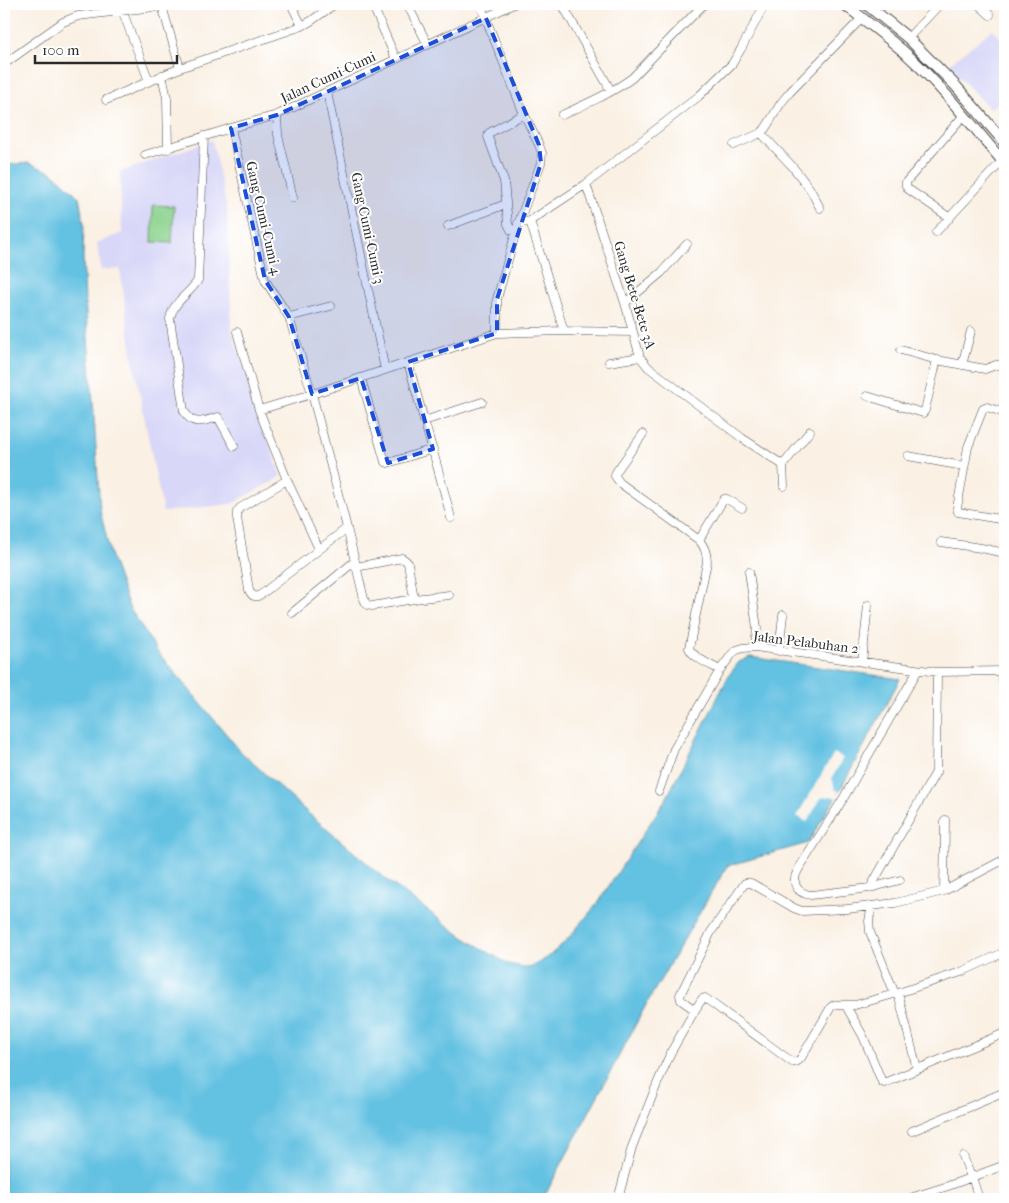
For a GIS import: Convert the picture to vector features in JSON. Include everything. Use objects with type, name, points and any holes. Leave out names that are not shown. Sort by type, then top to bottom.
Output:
[{"type":"street","points":[[4,64],[63,22],[78,16],[171,4]]},
{"type":"street","points":[[291,4],[302,26]]},
{"type":"street","points":[[106,100],[180,68],[302,26],[335,4]]},
{"type":"street","points":[[372,4],[396,59]]},
{"type":"street","points":[[407,4],[428,45]]},
{"type":"street","points":[[480,4],[524,114],[542,153],[541,163],[517,228],[497,299],[497,334]]},
{"type":"street","name":"Jalan Cumi-Cumi","points":[[145,155],[277,115],[514,4]]},
{"type":"street","points":[[562,4],[611,91]]},
{"type":"street","points":[[562,115],[611,91],[632,78],[704,4]]},
{"type":"street","points":[[524,114],[488,135],[504,181],[508,224],[511,230],[530,221],[586,184],[699,96],[732,64],[765,4]]},
{"type":"street","points":[[844,4],[916,63],[964,115],[1004,163],[936,232]]},
{"type":"street","points":[[866,4],[908,38],[974,106],[1005,143]]},
{"type":"street","points":[[908,38],[940,4]]},
{"type":"street","points":[[978,4],[990,15]]},
{"type":"street","points":[[157,5],[180,68]]},
{"type":"street","points":[[122,10],[149,81]]},
{"type":"street","points":[[734,145],[761,133],[790,92],[862,18]]},
{"type":"street","points":[[162,75],[167,98],[168,148]]},
{"type":"street","name":"Gang Cumi-Cumi 3","points":[[327,92],[385,370]]},
{"type":"street","points":[[950,218],[908,189],[906,182],[974,106]]},
{"type":"street","points":[[277,115],[278,135],[292,198]]},
{"type":"street","name":"Gang Cumi-Cumi 4","points":[[231,128],[265,280],[290,317],[348,528],[364,599],[369,606],[414,599]]},
{"type":"street","points":[[761,133],[792,166],[810,190],[820,208]]},
{"type":"street","points":[[204,136],[198,280],[194,287],[175,305],[170,319],[184,411],[187,417],[196,422],[218,417],[234,446]]},
{"type":"street","name":"Gang Bete-Bete 3A","points":[[586,184],[640,357],[648,367],[742,438],[783,465]]},
{"type":"street","points":[[448,226],[506,204]]},
{"type":"street","points":[[530,221],[564,331]]},
{"type":"street","points":[[625,304],[661,273],[687,244]]},
{"type":"street","points":[[290,317],[331,306]]},
{"type":"street","points":[[259,410],[497,334],[564,331],[633,332]]},
{"type":"street","points":[[962,365],[971,331]]},
{"type":"street","points":[[237,332],[259,410],[287,480],[319,549]]},
{"type":"street","points":[[901,350],[937,360],[985,369],[996,365],[1005,365]]},
{"type":"street","points":[[609,362],[640,357]]},
{"type":"street","points":[[867,396],[922,412],[925,410],[937,360]]},
{"type":"street","points":[[408,362],[441,476],[451,518]]},
{"type":"street","points":[[361,378],[386,462],[432,450]]},
{"type":"street","points":[[424,421],[482,402]]},
{"type":"street","points":[[1005,413],[987,407],[984,408],[968,447],[963,466],[957,508],[957,512],[1005,520]]},
{"type":"street","points":[[784,486],[783,465],[810,431]]},
{"type":"street","points":[[643,434],[616,472],[616,480],[699,540],[706,551],[707,562],[689,648],[694,655],[720,670]]},
{"type":"street","points":[[908,456],[963,466]]},
{"type":"street","points":[[287,480],[240,508],[237,512],[250,594],[258,597],[348,528]]},
{"type":"street","points":[[699,540],[724,499],[742,508]]},
{"type":"street","points":[[941,542],[1005,553]]},
{"type":"street","points":[[292,612],[356,564],[402,558],[408,563],[414,599],[449,595]]},
{"type":"street","points":[[749,572],[756,628],[755,647]]},
{"type":"street","points":[[862,662],[868,605]]},
{"type":"street","points":[[779,651],[783,615]]},
{"type":"street","name":"Jalan Pelabuhan 2","points":[[659,791],[674,749],[720,670],[737,650],[755,647],[936,672],[1004,668]]},
{"type":"street","points":[[1004,668],[1005,685]]},
{"type":"street","points":[[900,880],[870,888],[811,895],[804,894],[798,890],[794,883],[795,876],[918,670]]},
{"type":"street","points":[[870,888],[936,772],[936,672]]},
{"type":"street","points":[[944,891],[945,820]]},
{"type":"street","points":[[695,1010],[681,1000],[680,995],[711,932],[745,883],[751,883],[802,911],[872,906],[895,903],[944,891],[1005,859]]},
{"type":"street","points":[[872,906],[869,921],[870,932],[896,994],[917,1069]]},
{"type":"street","points":[[618,1199],[632,1147],[656,1084],[671,1052],[702,999],[705,998],[795,1063],[801,1058],[832,1006],[836,1004],[854,1005],[896,994],[968,970],[1005,952]]},
{"type":"street","points":[[846,1006],[866,1042],[884,1083],[1005,1034]]},
{"type":"street","points":[[912,1130],[1005,1092]]},
{"type":"street","points":[[963,1156],[979,1199]]},
{"type":"street","points":[[906,1199],[948,1186],[1005,1164]]},
{"type":"highlighted area","points":[[486,18],[539,145],[541,163],[497,299],[497,333],[408,362],[433,449],[388,463],[361,378],[312,394],[289,317],[265,280],[231,128],[277,115]]},
{"type":"shaded area","points":[[993,29],[1005,44],[1005,97],[990,109],[948,65]]},
{"type":"shaded area","points":[[212,140],[227,209],[232,332],[281,477],[231,504],[163,512],[133,360],[120,269],[101,270],[97,243],[122,233],[120,172]]},
{"type":"green space","points":[[153,205],[174,206],[172,243],[152,242]]},
{"type":"water","points":[[29,163],[53,173],[79,197],[84,223],[85,300],[100,510],[111,557],[129,607],[156,650],[242,753],[309,814],[388,881],[463,937],[508,964],[529,968],[547,958],[566,941],[597,904],[666,799],[729,675],[739,662],[750,657],[900,679],[839,792],[808,843],[727,866],[647,1003],[543,1199],[4,1199],[4,165]]},
{"type":"pier","points":[[834,753],[843,758],[832,778],[835,789],[839,792],[836,798],[831,796],[821,798],[807,822],[797,816]]}]
